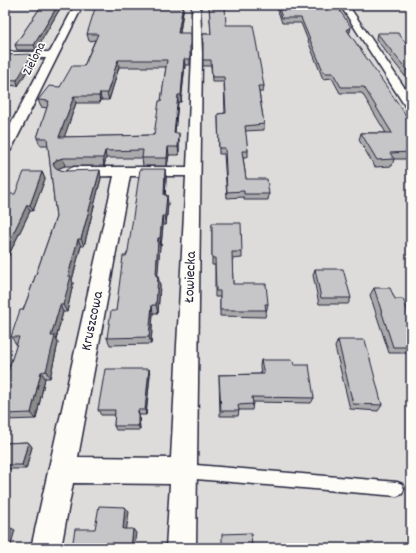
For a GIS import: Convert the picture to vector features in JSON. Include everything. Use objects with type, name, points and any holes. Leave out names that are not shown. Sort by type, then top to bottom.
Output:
[{"type":"street","name":"Zielona","points":[[5,148],[79,5]]},
{"type":"street","name":"Łowiecka","points":[[181,548],[194,171],[197,54],[196,5]]},
{"type":"street","points":[[344,5],[411,106]]},
{"type":"street","points":[[5,55],[52,55]]},
{"type":"street","points":[[65,172],[194,171]]},
{"type":"street","name":"Kruszcowa","points":[[46,548],[123,172]]},
{"type":"street","points":[[62,470],[184,471]]},
{"type":"lane","points":[[184,471],[397,489]]},
{"type":"shaded area","points":[[5,5],[411,5],[411,548],[5,548]]},
{"type":"building","points":[[42,5],[58,5],[34,45],[15,45]]},
{"type":"building","points":[[96,5],[183,5],[178,33],[190,33],[190,59],[184,59],[181,95],[178,95],[174,133],[179,133],[178,147],[168,147],[167,158],[142,158],[143,150],[105,151],[103,158],[63,158],[56,160],[53,164],[56,168],[63,171],[100,170],[81,239],[78,239],[68,276],[71,276],[63,305],[60,305],[51,336],[55,336],[46,371],[41,372],[31,413],[5,414],[5,372],[8,371],[19,337],[11,337],[20,310],[23,310],[28,297],[56,217],[47,138],[37,138],[49,101],[38,100],[49,86],[60,87],[72,66],[84,66],[98,34],[87,34]],"holes":[[[118,60],[167,60],[154,135],[59,137],[74,96],[99,96],[100,93],[107,93]]]},
{"type":"building","points":[[278,5],[336,5],[351,27],[347,30],[411,124],[411,152],[390,153],[394,159],[377,160],[361,133],[392,133],[364,87],[341,87],[333,73],[324,73],[301,18],[282,18]]},
{"type":"building","points":[[209,6],[225,6],[226,25],[253,25],[264,86],[258,86],[264,124],[245,126],[248,151],[242,151],[246,179],[267,179],[269,194],[244,194],[244,191],[227,192],[225,148],[219,148],[218,114],[226,113],[224,77],[212,77],[211,60],[203,60],[203,34],[211,34]]},
{"type":"building","points":[[377,33],[398,33],[411,49],[411,75]]},
{"type":"building","points":[[30,54],[28,58],[30,58],[17,80],[5,79],[5,55]]},
{"type":"building","points":[[140,169],[165,169],[164,195],[167,195],[165,216],[162,216],[160,238],[158,238],[156,305],[152,305],[149,337],[107,338],[111,311],[116,311],[123,256],[126,256],[128,251]]},
{"type":"building","points":[[24,172],[42,172],[30,205],[27,205],[5,250],[5,206],[9,194],[15,194]]},
{"type":"building","points":[[212,223],[241,223],[242,252],[232,252],[233,284],[266,284],[268,304],[265,304],[266,310],[220,310],[220,291],[216,291],[215,258],[212,258]]},
{"type":"building","points":[[315,269],[343,269],[351,298],[321,298]]},
{"type":"building","points":[[374,288],[390,288],[395,299],[403,299],[411,319],[411,347],[393,347]]},
{"type":"building","points":[[338,340],[365,340],[382,405],[353,404]]},
{"type":"building","points":[[261,360],[293,360],[294,365],[309,365],[314,398],[252,397],[253,404],[238,405],[239,411],[221,411],[219,375],[264,374]]},
{"type":"building","points":[[105,369],[149,369],[145,410],[138,410],[138,426],[114,426],[115,410],[98,410]]},
{"type":"building","points":[[28,442],[22,465],[5,465],[5,443]]},
{"type":"building","points":[[99,506],[125,507],[123,529],[133,529],[131,548],[72,548],[75,529],[95,529]]},
{"type":"building","points":[[251,533],[252,548],[222,548],[222,534]]}]
